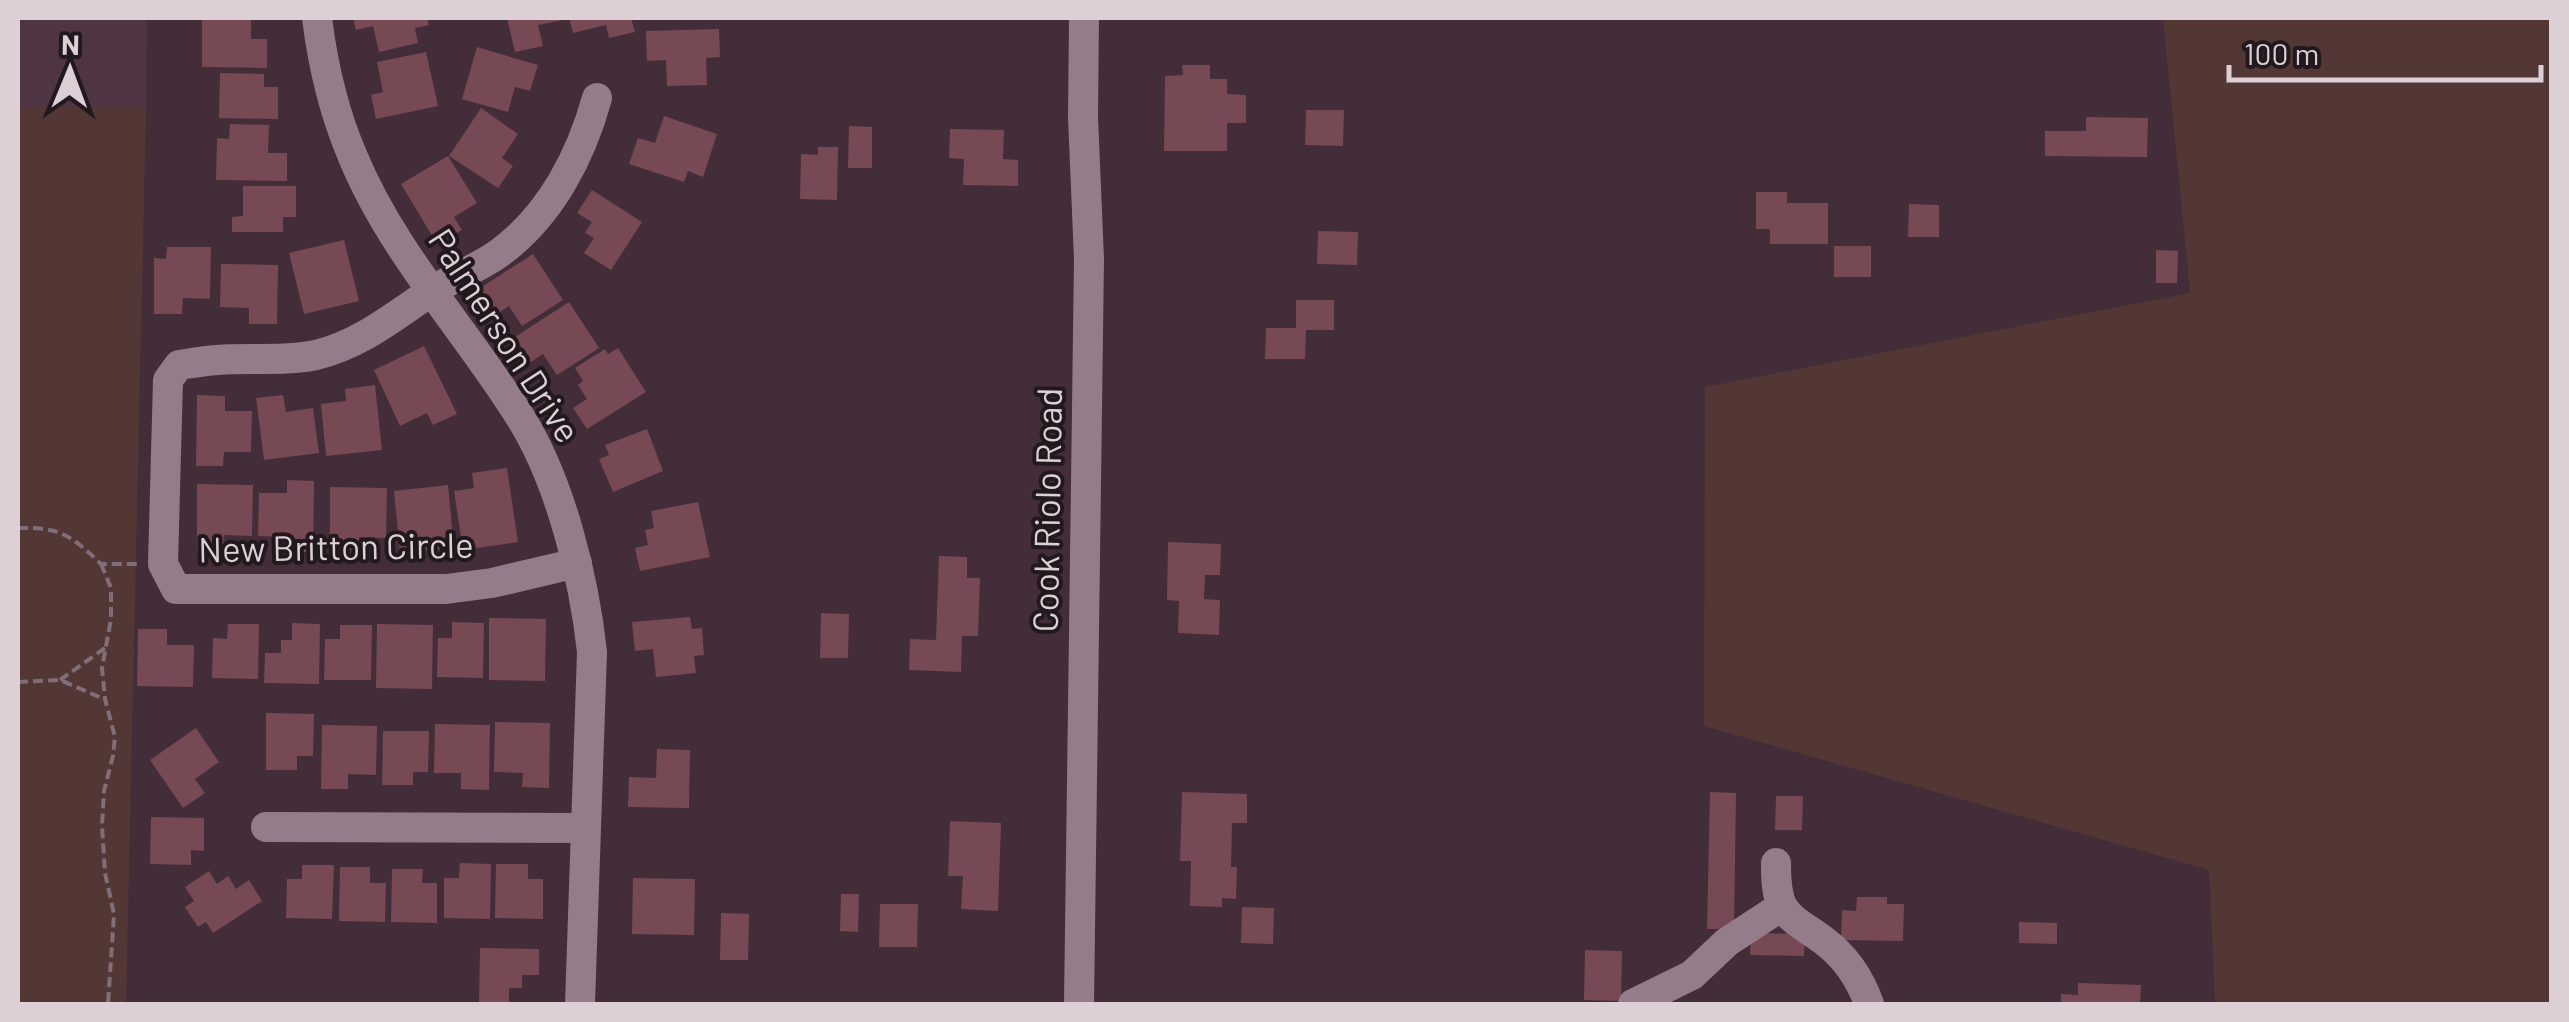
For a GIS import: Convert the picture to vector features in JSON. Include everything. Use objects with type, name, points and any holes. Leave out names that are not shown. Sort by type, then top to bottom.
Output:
[{"type":"street","name":"Palmerson Drive","points":[[318,18],[334,104],[353,159],[376,203],[432,290],[522,420],[544,462],[577,564],[592,652],[580,1004]]},
{"type":"street","name":"Cook Riolo Road","points":[[1079,1004],[1089,259],[1083,117],[1084,18]]},
{"type":"street","name":"New Britton Circle","points":[[577,564],[492,583],[446,588],[176,589],[164,564],[168,380],[179,365],[218,360],[280,360],[347,345],[432,290],[501,252],[530,226],[552,198],[572,164],[597,98]]},
{"type":"street","points":[[266,827],[585,828]]},
{"type":"street","points":[[1776,863],[1782,906],[1800,925],[1842,956],[1860,978],[1868,1004]]},
{"type":"street","points":[[1634,1004],[1692,976],[1727,942],[1782,906]]},
{"type":"path","points":[[18,528],[49,528],[77,540],[101,564],[111,588],[111,619],[102,668],[115,736],[104,791],[102,826],[114,914],[108,1004]]},
{"type":"path","points":[[101,564],[164,564]]},
{"type":"path","points":[[60,680],[105,648]]},
{"type":"path","points":[[18,682],[60,680],[105,699]]},
{"type":"shaded area","points":[[18,18],[147,18],[146,108],[18,108]]},
{"type":"shaded area","points":[[2163,18],[2551,18],[2551,1004],[2215,1004],[2209,870],[1704,726],[1705,387],[2190,293]]},
{"type":"shaded area","points":[[18,108],[146,108],[126,1004],[18,1004]]},
{"type":"building","points":[[202,18],[251,18],[251,39],[267,39],[267,68],[202,67]]},
{"type":"building","points":[[353,18],[427,18],[429,25],[415,28],[418,43],[379,52],[373,26],[356,30]]},
{"type":"building","points":[[507,18],[568,19],[538,25],[543,46],[515,52]]},
{"type":"building","points":[[569,18],[631,18],[635,32],[609,38],[606,25],[573,33]]},
{"type":"building","points":[[719,29],[720,57],[706,58],[707,85],[667,86],[666,60],[647,61],[646,31]]},
{"type":"building","points":[[477,47],[538,65],[530,91],[515,87],[508,112],[462,99]]},
{"type":"building","points":[[426,52],[438,106],[376,119],[371,95],[383,92],[377,62]]},
{"type":"building","points":[[1182,65],[1210,65],[1210,79],[1227,79],[1227,94],[1246,95],[1246,123],[1227,123],[1227,151],[1164,151],[1165,76],[1183,75]]},
{"type":"building","points":[[220,73],[264,74],[264,87],[278,87],[278,119],[219,118]]},
{"type":"building","points":[[481,108],[518,134],[502,158],[513,166],[498,188],[449,156]]},
{"type":"building","points":[[1306,110],[1344,110],[1343,146],[1305,145]]},
{"type":"building","points":[[664,116],[717,134],[703,177],[688,171],[684,182],[629,164],[638,138],[655,143]]},
{"type":"building","points":[[2086,117],[2148,118],[2147,157],[2045,156],[2045,131],[2086,131]]},
{"type":"building","points":[[230,124],[269,125],[268,153],[287,153],[287,181],[216,180],[217,138],[229,139]]},
{"type":"building","points":[[849,126],[872,127],[872,168],[848,168]]},
{"type":"building","points":[[950,129],[1004,130],[1003,159],[1018,160],[1018,186],[963,185],[964,159],[949,158]]},
{"type":"building","points":[[818,147],[838,147],[837,200],[800,199],[801,154],[818,155]]},
{"type":"building","points":[[448,156],[477,203],[454,217],[462,230],[437,244],[401,184]]},
{"type":"building","points":[[243,186],[296,186],[296,217],[283,217],[283,232],[232,232],[232,217],[243,216]]},
{"type":"building","points":[[592,190],[642,222],[611,270],[584,253],[594,238],[585,233],[592,222],[577,213]]},
{"type":"building","points":[[1756,192],[1787,192],[1787,203],[1828,203],[1828,244],[1770,244],[1770,229],[1756,229]]},
{"type":"building","points":[[1909,204],[1939,205],[1939,237],[1908,237]]},
{"type":"building","points":[[1318,231],[1358,232],[1357,265],[1317,264]]},
{"type":"building","points":[[344,240],[359,301],[304,314],[289,253]]},
{"type":"building","points":[[1834,246],[1871,246],[1871,277],[1834,277]]},
{"type":"building","points":[[167,247],[211,247],[210,299],[183,298],[182,314],[154,314],[154,258],[166,259]]},
{"type":"building","points":[[2156,250],[2178,251],[2177,283],[2156,283]]},
{"type":"building","points":[[533,254],[563,300],[522,326],[509,306],[497,314],[480,288]]},
{"type":"building","points":[[221,264],[278,265],[277,324],[249,324],[249,308],[220,307]]},
{"type":"building","points":[[1296,300],[1334,300],[1334,330],[1306,330],[1305,359],[1265,359],[1266,328],[1296,328]]},
{"type":"building","points":[[569,302],[599,348],[557,375],[543,354],[531,362],[515,337]]},
{"type":"building","points":[[424,346],[457,414],[433,425],[427,413],[400,426],[374,370]]},
{"type":"building","points":[[618,348],[646,392],[587,429],[573,408],[587,399],[578,385],[583,381],[575,368],[605,349],[608,354]]},
{"type":"building","points":[[375,385],[382,450],[326,456],[321,404],[346,401],[345,389]]},
{"type":"building","points":[[197,395],[225,396],[225,411],[252,411],[251,452],[224,452],[223,466],[196,466]]},
{"type":"building","points":[[283,395],[286,412],[313,408],[319,453],[264,460],[256,398]]},
{"type":"building","points":[[647,429],[663,471],[613,492],[599,459],[609,455],[605,445]]},
{"type":"building","points":[[507,468],[518,542],[463,550],[454,491],[474,488],[472,473]]},
{"type":"building","points":[[287,480],[314,481],[313,552],[285,552],[285,537],[258,536],[259,493],[287,493]]},
{"type":"building","points":[[197,484],[253,485],[252,536],[224,535],[223,551],[197,551]]},
{"type":"building","points":[[448,485],[454,548],[400,553],[394,491]]},
{"type":"building","points":[[330,487],[387,488],[386,538],[359,537],[359,551],[330,550]]},
{"type":"building","points":[[698,502],[710,557],[640,571],[635,548],[648,545],[645,530],[654,528],[651,511]]},
{"type":"building","points":[[1168,542],[1221,544],[1220,575],[1205,575],[1204,599],[1220,600],[1219,635],[1178,633],[1179,601],[1167,600]]},
{"type":"building","points":[[939,556],[967,557],[967,578],[980,578],[978,636],[962,636],[961,672],[909,670],[910,639],[936,640]]},
{"type":"building","points":[[821,613],[849,614],[848,658],[820,658]]},
{"type":"building","points":[[690,617],[692,629],[702,628],[704,655],[694,656],[696,673],[656,677],[653,649],[635,651],[632,622]]},
{"type":"building","points":[[489,618],[546,619],[545,681],[489,680]]},
{"type":"building","points":[[452,622],[484,623],[483,678],[437,677],[438,638],[452,638]]},
{"type":"building","points":[[292,623],[320,624],[319,684],[264,683],[265,653],[281,653],[281,640],[292,640]]},
{"type":"building","points":[[228,624],[259,624],[258,679],[212,678],[213,638],[227,639]]},
{"type":"building","points":[[377,624],[433,625],[432,689],[376,688]]},
{"type":"building","points":[[340,625],[372,625],[371,680],[324,680],[325,639],[340,639]]},
{"type":"building","points":[[138,629],[167,629],[167,645],[194,645],[193,687],[137,686]]},
{"type":"building","points":[[266,713],[314,714],[313,756],[297,756],[297,770],[266,770]]},
{"type":"building","points":[[495,722],[550,723],[549,788],[522,787],[523,773],[494,772]]},
{"type":"building","points":[[435,724],[490,725],[489,790],[461,789],[461,773],[434,773]]},
{"type":"building","points":[[322,725],[377,726],[376,775],[348,774],[348,789],[321,789]]},
{"type":"building","points":[[196,728],[219,762],[195,779],[205,793],[183,808],[150,760]]},
{"type":"building","points":[[383,731],[429,731],[428,772],[413,772],[413,785],[382,785]]},
{"type":"building","points":[[657,749],[690,750],[689,808],[628,807],[629,777],[656,778]]},
{"type":"building","points":[[1182,792],[1247,794],[1247,823],[1232,823],[1231,867],[1237,867],[1236,899],[1222,898],[1222,907],[1190,906],[1191,861],[1180,861]]},
{"type":"building","points":[[1710,792],[1736,793],[1734,929],[1707,929]]},
{"type":"building","points":[[1776,796],[1803,796],[1802,830],[1775,830]]},
{"type":"building","points":[[151,817],[204,818],[204,851],[191,850],[191,865],[150,864]]},
{"type":"building","points":[[950,821],[1001,823],[998,911],[961,909],[963,876],[948,876]]},
{"type":"building","points":[[460,863],[491,864],[490,919],[444,918],[444,878],[459,878]]},
{"type":"building","points":[[496,864],[528,864],[528,879],[543,879],[543,919],[495,918]]},
{"type":"building","points":[[302,865],[334,865],[332,919],[286,918],[287,879],[302,879]]},
{"type":"building","points":[[340,867],[370,867],[370,883],[386,883],[385,922],[339,921]]},
{"type":"building","points":[[392,869],[423,869],[422,883],[437,883],[437,923],[391,922]]},
{"type":"building","points":[[209,871],[217,884],[228,876],[236,889],[249,880],[262,901],[213,933],[206,922],[198,927],[185,907],[194,901],[185,887]]},
{"type":"building","points":[[633,878],[695,879],[694,935],[632,934]]},
{"type":"building","points":[[841,894],[859,894],[858,932],[840,931]]},
{"type":"building","points":[[1857,897],[1887,897],[1887,904],[1904,904],[1903,941],[1841,940],[1842,910],[1856,911]]},
{"type":"building","points":[[880,904],[918,904],[917,947],[879,947]]},
{"type":"building","points":[[1242,907],[1274,908],[1273,944],[1241,943]]},
{"type":"building","points":[[721,913],[749,914],[748,960],[720,960]]},
{"type":"building","points":[[2019,922],[2057,923],[2057,944],[2019,943]]},
{"type":"building","points":[[1751,933],[1805,934],[1804,956],[1750,955]]},
{"type":"building","points":[[480,948],[539,949],[539,975],[522,975],[522,988],[509,988],[509,1004],[479,1003]]},
{"type":"building","points":[[1585,950],[1622,951],[1621,1001],[1584,1000]]},
{"type":"building","points":[[2078,983],[2141,985],[2140,1004],[2061,1004],[2061,994],[2078,995]]}]
